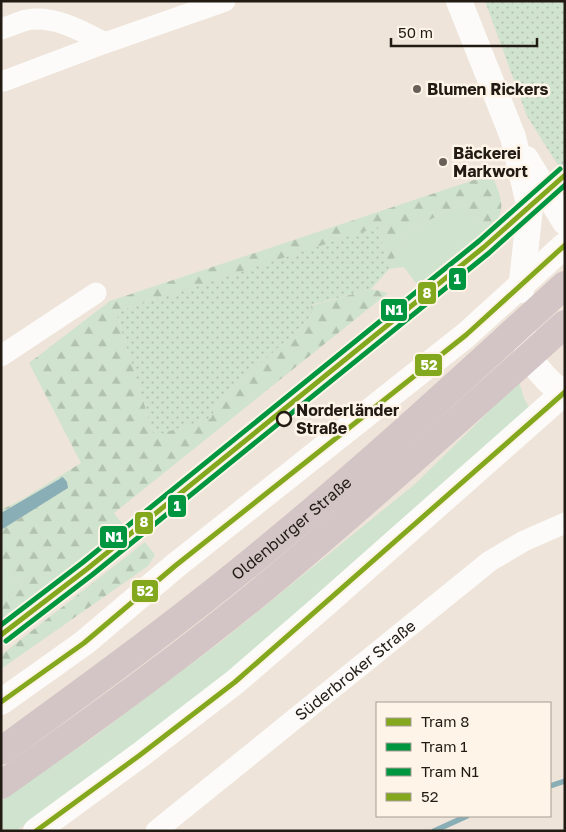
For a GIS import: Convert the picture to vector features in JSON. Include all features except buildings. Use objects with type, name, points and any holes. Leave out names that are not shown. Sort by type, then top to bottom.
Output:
[{"type":"highway","name":"Oldenburger Straße","points":[[1,751],[186,614],[278,540],[362,470],[565,285]]},
{"type":"highway","name":"Oldenburger Straße","points":[[1,785],[110,707],[286,570],[378,493],[565,324]]},
{"type":"street","points":[[1,80],[4,81],[224,1]]},
{"type":"street","points":[[36,831],[235,682],[564,393],[538,370],[525,349],[520,307],[530,208],[513,137],[459,1]]},
{"type":"street","points":[[1,29],[29,20],[50,20],[78,29],[106,43]]},
{"type":"street","points":[[513,137],[558,197],[565,222]]},
{"type":"street","points":[[1,702],[84,643],[175,566],[466,335],[522,282],[565,245]]},
{"type":"street","points":[[1,356],[96,293]]},
{"type":"street","name":"Süderbroker Straße","points":[[156,831],[490,561],[524,541],[565,524]]},
{"type":"green space","points":[[485,1],[565,1],[565,171],[559,167],[527,116]]},
{"type":"green space","points":[[492,174],[500,197],[501,210],[495,224],[488,231],[463,204],[408,230],[389,269],[378,228],[116,312],[154,435],[211,418],[217,403],[312,317],[310,306],[371,289],[388,293],[114,513],[125,528],[1,625],[1,605],[22,588],[1,560],[1,530],[68,488],[63,477],[1,513],[1,510],[21,500],[81,463],[29,363],[110,301]]},
{"type":"green space","points":[[463,204],[488,231],[421,290],[404,267],[389,269],[408,230]]},
{"type":"green space","points":[[378,227],[389,269],[371,289],[311,305],[312,317],[217,403],[211,418],[154,436],[116,312]]},
{"type":"green space","points":[[519,382],[529,407],[223,677],[97,775],[16,831],[1,831],[1,801],[95,736],[223,640],[415,484]]},
{"type":"green space","points":[[145,542],[155,555],[148,566],[1,669],[1,655]]},
{"type":"green space","points":[[1,560],[22,588],[1,605]]},
{"type":"water","points":[[63,477],[67,482],[68,488],[1,530],[1,513]]},
{"type":"waterway","points":[[551,786],[565,781]]},
{"type":"waterway","points":[[434,831],[465,817]]},
{"type":"tram line","name":"N1","points":[[1,625],[82,563],[479,241],[560,169]]},
{"type":"tram line","name":"8","points":[[1,635],[87,569],[484,247],[565,175]]},
{"type":"tram line","name":"1","points":[[6,641],[92,575],[489,253],[565,185]]},
{"type":"transit line","name":"52","points":[[1,702],[84,643],[175,566],[466,335],[565,245]]},
{"type":"transit line","name":"52","points":[[36,831],[235,682],[565,392]]},
{"type":"place","name":"Blumen Rickers","points":[[417,89]]},
{"type":"place","name":"Bäckerei Markwort","points":[[443,162]]},
{"type":"place","name":"Norderländer Straße","points":[[284,419]]}]
